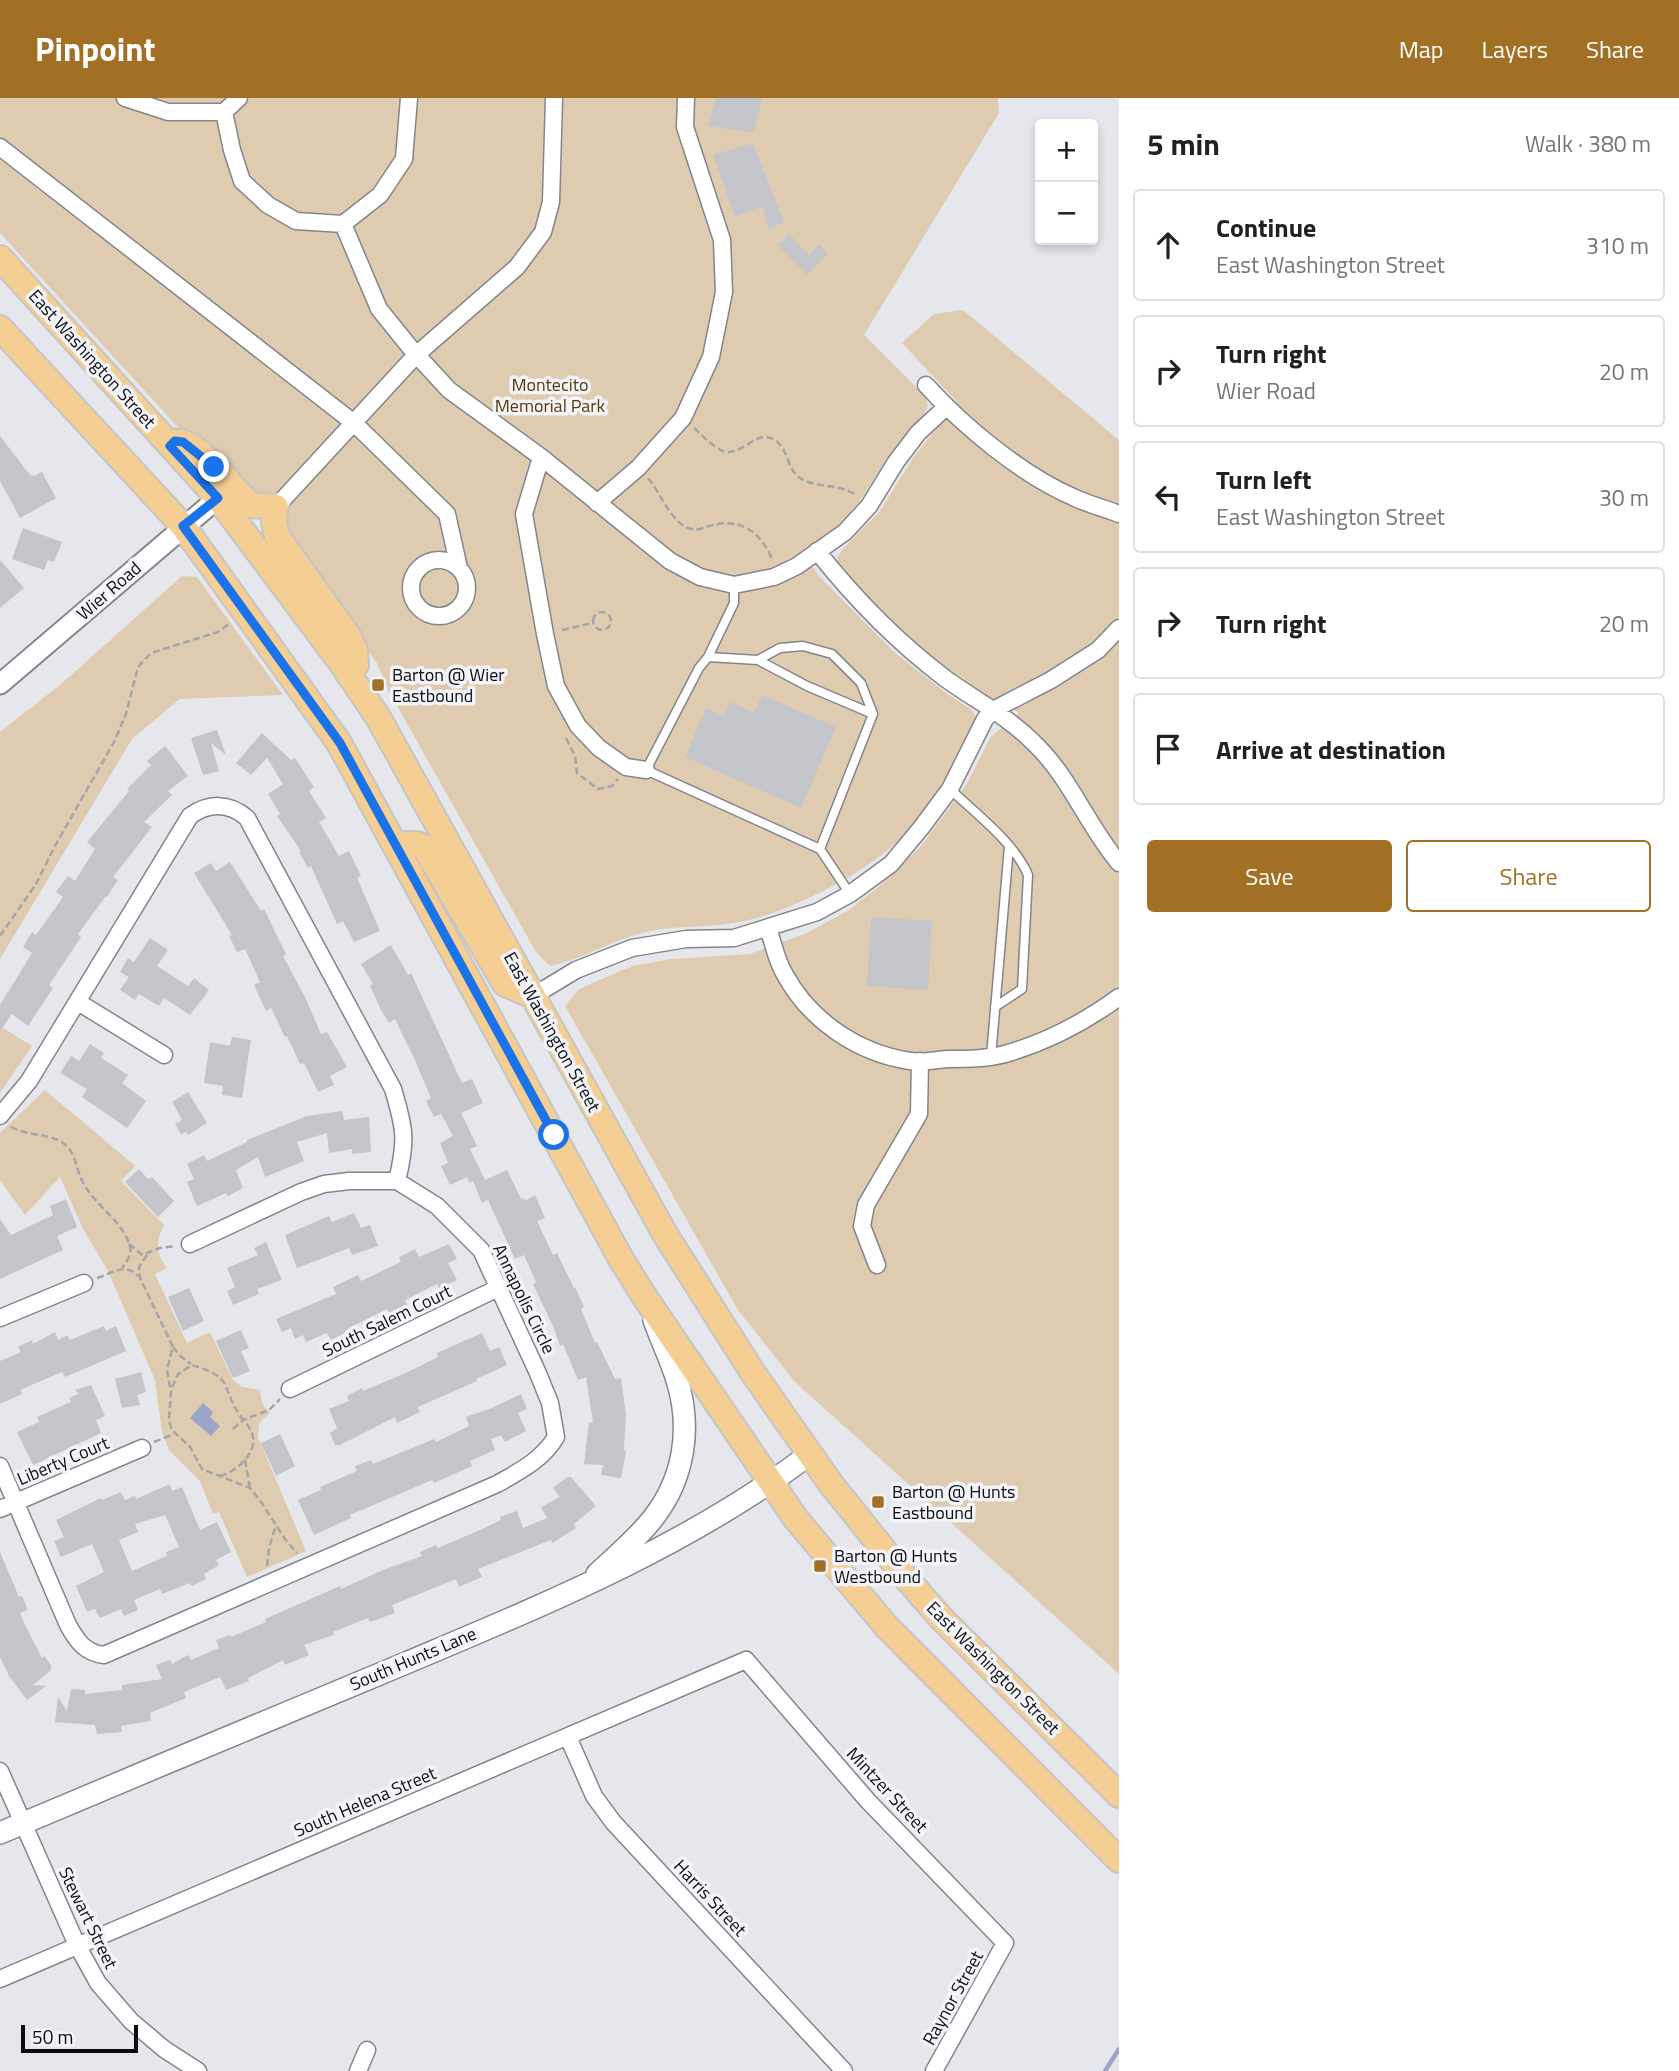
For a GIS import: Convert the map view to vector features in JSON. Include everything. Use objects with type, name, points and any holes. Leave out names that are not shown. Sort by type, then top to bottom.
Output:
[{"type":"main road","name":"East Washington Street","points":[[0,258],[218,498],[379,719],[665,1234],[754,1373],[810,1454],[898,1568],[941,1618],[1119,1795]]},
{"type":"main road","points":[[0,328],[183,526],[340,743],[621,1259],[796,1519],[887,1626],[1119,1860]]},
{"type":"main road","points":[[170,446],[180,440],[195,449],[251,505],[276,507],[276,536],[349,637],[355,650],[356,665],[348,674]]},
{"type":"main road","points":[[395,844],[417,844],[425,848],[505,984],[533,996]]},
{"type":"main road","points":[[582,1589],[653,1519],[673,1489],[683,1458],[685,1425],[678,1382],[646,1299]]},
{"type":"main road","name":"South Hunts Lane","points":[[0,1833],[582,1589],[723,1515],[771,1484],[810,1454]]},
{"type":"street","points":[[125,98],[168,112],[224,112],[239,98]]},
{"type":"street","points":[[224,112],[242,181],[268,205],[296,221],[343,224],[380,195],[404,159],[409,98]]},
{"type":"street","points":[[276,507],[416,355],[517,267],[543,232],[551,202],[554,98]]},
{"type":"street","points":[[597,503],[638,468],[683,418],[711,357],[724,292],[722,240],[685,127],[686,98]]},
{"type":"street","points":[[0,147],[354,423],[447,514],[459,568]]},
{"type":"street","points":[[343,224],[379,309],[449,390],[541,457],[670,561],[700,577],[734,585],[774,577],[797,566],[845,532],[869,506],[896,462],[918,433],[946,407]]},
{"type":"street","points":[[926,384],[946,407],[1027,473],[1072,497],[1119,514]]},
{"type":"street","points":[[541,457],[524,514],[556,686],[578,726],[599,748],[626,767],[646,770]]},
{"type":"street","name":"Wier Road","points":[[0,684],[218,498]]},
{"type":"street","points":[[817,551],[842,583],[889,631],[947,680],[995,709],[1034,742],[1069,785],[1100,841],[1119,863]]},
{"type":"street","points":[[533,996],[576,970],[632,948],[686,939],[734,938],[817,912],[850,894],[891,864],[950,789],[985,719],[995,709],[1051,680],[1098,650],[1119,628]]},
{"type":"street","points":[[5,1121],[190,816],[200,808],[210,806],[226,806],[238,810],[247,817],[393,1089],[404,1135],[404,1153],[397,1181],[324,1184],[190,1244]]},
{"type":"street","points":[[768,928],[783,972],[819,1018],[837,1034],[872,1050],[912,1062],[991,1056],[1028,1047],[1061,1033],[1119,997]]},
{"type":"street","points":[[78,1002],[164,1055]]},
{"type":"street","points":[[877,1265],[862,1226],[866,1205],[919,1114],[920,1061]]},
{"type":"street","name":"Annapolis Circle","points":[[0,1466],[8,1506],[68,1625],[83,1648],[93,1654],[104,1655],[496,1484],[533,1462],[547,1451],[556,1437],[550,1403],[500,1287],[481,1250],[460,1226],[437,1206],[397,1181]]},
{"type":"street","points":[[0,1318],[84,1283]]},
{"type":"street","name":"South Salem Court","points":[[290,1389],[500,1287]]},
{"type":"street","name":"Liberty Court","points":[[8,1506],[142,1448]]},
{"type":"street","name":"South Helena Street","points":[[0,1979],[746,1660]]},
{"type":"street","name":"Mintzer Street","points":[[746,1660],[868,1801],[1004,1943]]},
{"type":"street","name":"Harris Street","points":[[568,1737],[594,1796],[613,1822],[844,2071]]},
{"type":"street","name":"Stewart Street","points":[[0,1771],[77,1945],[98,1983],[131,2021],[164,2049],[198,2071]]},
{"type":"street","name":"Raynor Street","points":[[934,2071],[1004,1943]]},
{"type":"street","points":[[358,2071],[367,2050]]},
{"type":"lane","points":[[734,585],[734,603],[708,657],[699,668],[646,770],[820,849],[850,894]]},
{"type":"lane","points":[[758,660],[780,648],[803,646],[832,654],[861,683],[873,714],[820,849]]},
{"type":"lane","points":[[708,657],[758,660],[807,686],[873,714]]},
{"type":"lane","points":[[950,789],[1009,846],[1028,874],[1022,989],[995,1007]]},
{"type":"lane","points":[[991,1056],[1009,846]]},
{"type":"path","points":[[683,418],[716,447],[730,452],[756,440],[774,440],[781,446],[793,473],[799,478],[850,491],[869,506]]},
{"type":"path","points":[[638,468],[680,524],[700,530],[730,522],[739,523],[758,535],[772,559],[774,577]]},
{"type":"path","points":[[599,613],[608,614],[611,620],[609,627],[604,630],[598,629],[594,623],[594,617],[599,613]]},
{"type":"path","points":[[0,936],[36,884],[114,741],[126,714],[138,667],[151,653],[218,632],[234,620]]},
{"type":"path","points":[[545,634],[594,623]]},
{"type":"path","points":[[578,726],[566,739],[575,756],[577,773],[598,789],[604,789],[612,786],[626,767]]},
{"type":"path","points":[[5,1121],[22,1133],[63,1142],[70,1150],[80,1179],[87,1190],[121,1229],[129,1244],[142,1255],[147,1255]]},
{"type":"path","points":[[84,1283],[122,1268],[128,1259],[129,1244]]},
{"type":"path","points":[[140,1278],[139,1267],[147,1255],[160,1248],[190,1244]]},
{"type":"path","points":[[122,1268],[134,1271],[140,1278],[173,1347],[180,1356],[226,1383],[237,1412],[253,1437],[253,1444],[245,1460],[237,1468],[220,1476]]},
{"type":"path","points":[[173,1347],[167,1368],[171,1390],[169,1421],[176,1434],[190,1447],[202,1469],[250,1488]]},
{"type":"path","points":[[171,1390],[178,1374],[192,1365]]},
{"type":"path","points":[[233,1429],[243,1420],[269,1410],[290,1389]]},
{"type":"path","points":[[142,1448],[176,1434]]},
{"type":"path","points":[[245,1460],[250,1488],[309,1566]]},
{"type":"path","points":[[267,1584],[267,1560],[276,1525]]},
{"type":"green space","name":"Montecito Memorial Park","points":[[0,98],[998,98],[999,113],[864,335],[925,396],[928,406],[923,416],[890,455],[859,502],[837,527],[803,554],[819,576],[893,651],[971,709],[975,715],[976,724],[961,751],[911,828],[897,843],[856,873],[783,909],[729,924],[650,931],[550,966],[536,952],[388,690],[377,663],[285,539],[216,458],[176,425],[0,233]]},
{"type":"green space","points":[[963,310],[1119,440],[1119,1674],[795,1382],[738,1310],[565,1006],[579,989],[632,966],[672,959],[750,954],[807,933],[849,910],[883,883],[921,846],[966,785],[991,737],[1019,713],[965,681],[907,636],[839,566],[837,559],[842,550],[880,511],[913,458],[957,402],[902,343],[934,314]]},
{"type":"green space","points":[[182,576],[197,577],[283,695],[180,699],[132,739],[0,959],[0,732],[60,685]]},
{"type":"green space","points":[[0,1026],[32,1046],[0,1093]]},
{"type":"green space","points":[[45,1090],[135,1166],[121,1181],[164,1225],[158,1247],[160,1257],[167,1268],[155,1274],[187,1343],[210,1332],[233,1380],[242,1387],[260,1390],[262,1403],[270,1413],[259,1423],[258,1437],[306,1551],[247,1577],[219,1512],[213,1514],[200,1481],[169,1450],[162,1432],[155,1380],[108,1271],[83,1229],[60,1177],[25,1215],[0,1180],[0,1133]]},
{"type":"water","points":[[203,1403],[213,1412],[210,1417],[220,1426],[211,1436],[190,1418]]},
{"type":"building","points":[[716,98],[763,98],[753,133],[708,126]]},
{"type":"building","points":[[753,143],[784,222],[769,229],[762,206],[735,217],[713,155]]},
{"type":"building","points":[[789,234],[809,255],[819,244],[828,253],[807,275],[778,245]]},
{"type":"building","points":[[0,436],[30,475],[42,472],[56,498],[20,518],[0,481]]},
{"type":"building","points":[[23,528],[62,542],[54,562],[48,560],[44,570],[12,559]]},
{"type":"building","points":[[0,560],[24,588],[0,608]]},
{"type":"building","points":[[762,695],[836,727],[801,808],[685,757],[706,708],[724,716],[730,702],[754,713]]},
{"type":"building","points":[[217,730],[226,755],[211,743],[219,771],[203,775],[191,738]]},
{"type":"building","points":[[262,733],[291,760],[295,758],[314,787],[309,791],[326,818],[319,822],[339,856],[349,851],[361,876],[357,878],[380,931],[354,942],[343,921],[337,924],[311,866],[308,868],[299,852],[301,851],[277,816],[280,814],[268,794],[283,784],[267,758],[251,775],[236,763]]},
{"type":"building","points":[[165,746],[188,776],[168,791],[172,795],[144,822],[152,827],[113,877],[118,880],[78,934],[81,937],[49,985],[53,988],[28,1026],[12,1014],[0,1031],[0,1005],[32,953],[23,947],[32,932],[36,935],[63,897],[56,892],[68,876],[75,881],[95,849],[87,842],[129,791],[127,789],[151,765],[147,761]]},
{"type":"building","points":[[230,862],[261,911],[264,909],[286,954],[283,956],[321,1034],[327,1032],[347,1067],[330,1076],[334,1085],[318,1092],[271,1008],[266,1011],[254,985],[260,982],[245,949],[237,952],[229,936],[232,935],[194,873],[211,863],[216,871]]},
{"type":"building","points":[[871,917],[932,921],[928,990],[867,986]]},
{"type":"building","points":[[150,938],[168,950],[157,966],[188,986],[194,978],[209,990],[190,1015],[164,998],[159,1006],[139,994],[135,1000],[120,990],[129,977],[120,972],[128,958],[134,962]]},
{"type":"building","points":[[391,945],[408,975],[411,973],[462,1083],[472,1079],[483,1103],[461,1113],[477,1146],[470,1149],[485,1180],[507,1170],[521,1199],[524,1198],[525,1201],[535,1195],[545,1218],[537,1221],[553,1255],[557,1253],[575,1287],[595,1343],[597,1342],[615,1379],[621,1378],[626,1414],[626,1451],[621,1478],[601,1475],[603,1465],[584,1464],[589,1422],[593,1423],[586,1377],[578,1380],[563,1344],[560,1346],[533,1284],[536,1282],[524,1255],[515,1259],[488,1200],[482,1203],[473,1181],[470,1183],[467,1177],[450,1185],[441,1166],[448,1163],[440,1143],[453,1136],[441,1114],[434,1117],[426,1101],[431,1098],[414,1058],[395,1019],[389,1023],[381,1010],[370,986],[373,984],[361,964]]},
{"type":"building","points":[[232,1037],[251,1040],[242,1098],[222,1095],[223,1086],[204,1083],[210,1042],[230,1046]]},
{"type":"building","points":[[90,1044],[104,1053],[101,1058],[128,1075],[122,1083],[146,1101],[127,1128],[82,1097],[87,1089],[60,1073],[71,1056],[79,1061]]},
{"type":"building","points":[[188,1092],[207,1123],[188,1135],[186,1132],[181,1134],[175,1124],[182,1120],[172,1102]]},
{"type":"building","points":[[342,1111],[344,1120],[369,1117],[371,1152],[352,1154],[352,1149],[329,1153],[327,1133],[297,1142],[304,1161],[265,1177],[258,1157],[236,1170],[243,1188],[197,1206],[187,1182],[194,1179],[187,1164],[204,1155],[207,1161],[247,1140],[307,1116]]},
{"type":"building","points":[[139,1169],[148,1179],[152,1177],[174,1201],[158,1217],[125,1182]]},
{"type":"building","points":[[66,1199],[77,1227],[57,1236],[63,1250],[0,1279],[0,1219],[11,1235],[53,1215],[50,1206]]},
{"type":"building","points":[[354,1213],[361,1228],[370,1225],[378,1246],[352,1255],[349,1248],[297,1268],[285,1235],[329,1216],[332,1222]]},
{"type":"building","points":[[266,1242],[282,1280],[257,1289],[259,1294],[233,1305],[227,1291],[235,1287],[227,1268],[258,1255],[254,1248]]},
{"type":"building","points":[[449,1244],[457,1259],[448,1263],[457,1280],[439,1288],[437,1284],[405,1300],[407,1305],[390,1314],[387,1309],[331,1340],[327,1333],[306,1342],[303,1335],[295,1339],[291,1328],[282,1332],[276,1319],[336,1294],[333,1287],[358,1275],[361,1281],[401,1262],[399,1257],[415,1249],[419,1257]]},
{"type":"building","points":[[189,1288],[204,1321],[183,1331],[168,1297]]},
{"type":"building","points":[[104,1326],[106,1331],[116,1326],[126,1351],[65,1377],[62,1372],[20,1390],[22,1394],[0,1404],[0,1361],[21,1352],[18,1347],[32,1340],[33,1344],[55,1332],[58,1340],[67,1335],[70,1340]]},
{"type":"building","points":[[241,1330],[249,1348],[241,1351],[250,1371],[233,1378],[216,1341]]},
{"type":"building","points":[[482,1333],[490,1351],[499,1347],[507,1365],[418,1407],[420,1412],[397,1423],[395,1417],[340,1445],[335,1445],[330,1433],[337,1428],[329,1409],[349,1401],[347,1396],[362,1388],[363,1391],[408,1372],[438,1357],[437,1353]]},
{"type":"building","points":[[141,1372],[146,1392],[137,1395],[140,1405],[122,1408],[115,1379]]},
{"type":"building","points":[[91,1385],[105,1416],[96,1420],[101,1433],[33,1465],[17,1432],[39,1422],[37,1417],[71,1402],[69,1398],[79,1394],[75,1390]]},
{"type":"building","points":[[521,1394],[527,1409],[518,1413],[526,1431],[505,1442],[501,1435],[491,1439],[495,1450],[470,1461],[472,1466],[350,1515],[351,1518],[314,1535],[298,1500],[357,1471],[355,1466],[371,1460],[373,1464],[434,1439],[436,1442],[469,1426],[466,1417]]},
{"type":"building","points":[[280,1434],[295,1466],[276,1476],[261,1443]]},
{"type":"building","points":[[571,1477],[596,1506],[574,1524],[576,1528],[552,1543],[551,1540],[478,1569],[482,1577],[459,1587],[456,1579],[392,1605],[395,1613],[370,1622],[368,1618],[333,1632],[334,1635],[304,1645],[309,1655],[285,1665],[283,1660],[248,1678],[249,1681],[226,1690],[220,1677],[184,1692],[186,1698],[150,1713],[151,1721],[121,1726],[122,1732],[97,1734],[95,1725],[55,1722],[58,1697],[67,1711],[71,1689],[85,1690],[85,1694],[122,1690],[122,1685],[162,1679],[156,1665],[170,1660],[172,1664],[188,1655],[191,1660],[219,1648],[216,1640],[230,1635],[231,1637],[266,1622],[265,1619],[340,1586],[341,1589],[422,1556],[420,1552],[436,1545],[438,1548],[480,1530],[501,1520],[500,1517],[517,1511],[523,1528],[547,1518],[541,1507],[560,1497],[553,1488]]},
{"type":"building","points":[[170,1484],[172,1491],[182,1487],[200,1530],[217,1522],[231,1552],[216,1560],[219,1565],[204,1574],[206,1579],[192,1586],[190,1583],[162,1594],[160,1589],[134,1600],[138,1610],[124,1616],[121,1609],[100,1618],[95,1609],[87,1612],[76,1586],[104,1572],[92,1544],[61,1557],[54,1541],[64,1537],[56,1520],[101,1498],[102,1500],[121,1492],[125,1500],[135,1496],[136,1499]],"holes":[[[165,1515],[179,1547],[166,1552],[167,1556],[132,1571],[119,1540],[138,1532],[135,1524]]]},
{"type":"building","points":[[0,1552],[19,1597],[22,1596],[28,1610],[20,1613],[24,1623],[42,1658],[44,1656],[51,1665],[51,1670],[33,1685],[46,1686],[27,1700],[9,1676],[0,1657]]},
{"type":"waterway","points":[[1105,2071],[1119,2049]]},
{"type":"place","name":"Barton @ Wier Eastbound","points":[[378,685]]},
{"type":"place","name":"Barton @ Hunts Eastbound","points":[[878,1502]]},
{"type":"place","name":"Barton @ Hunts Westbound","points":[[820,1566]]},
{"type":"route","points":[[214,467],[195,449],[180,440],[170,446],[218,498],[183,526],[340,743],[554,1135]]}]
